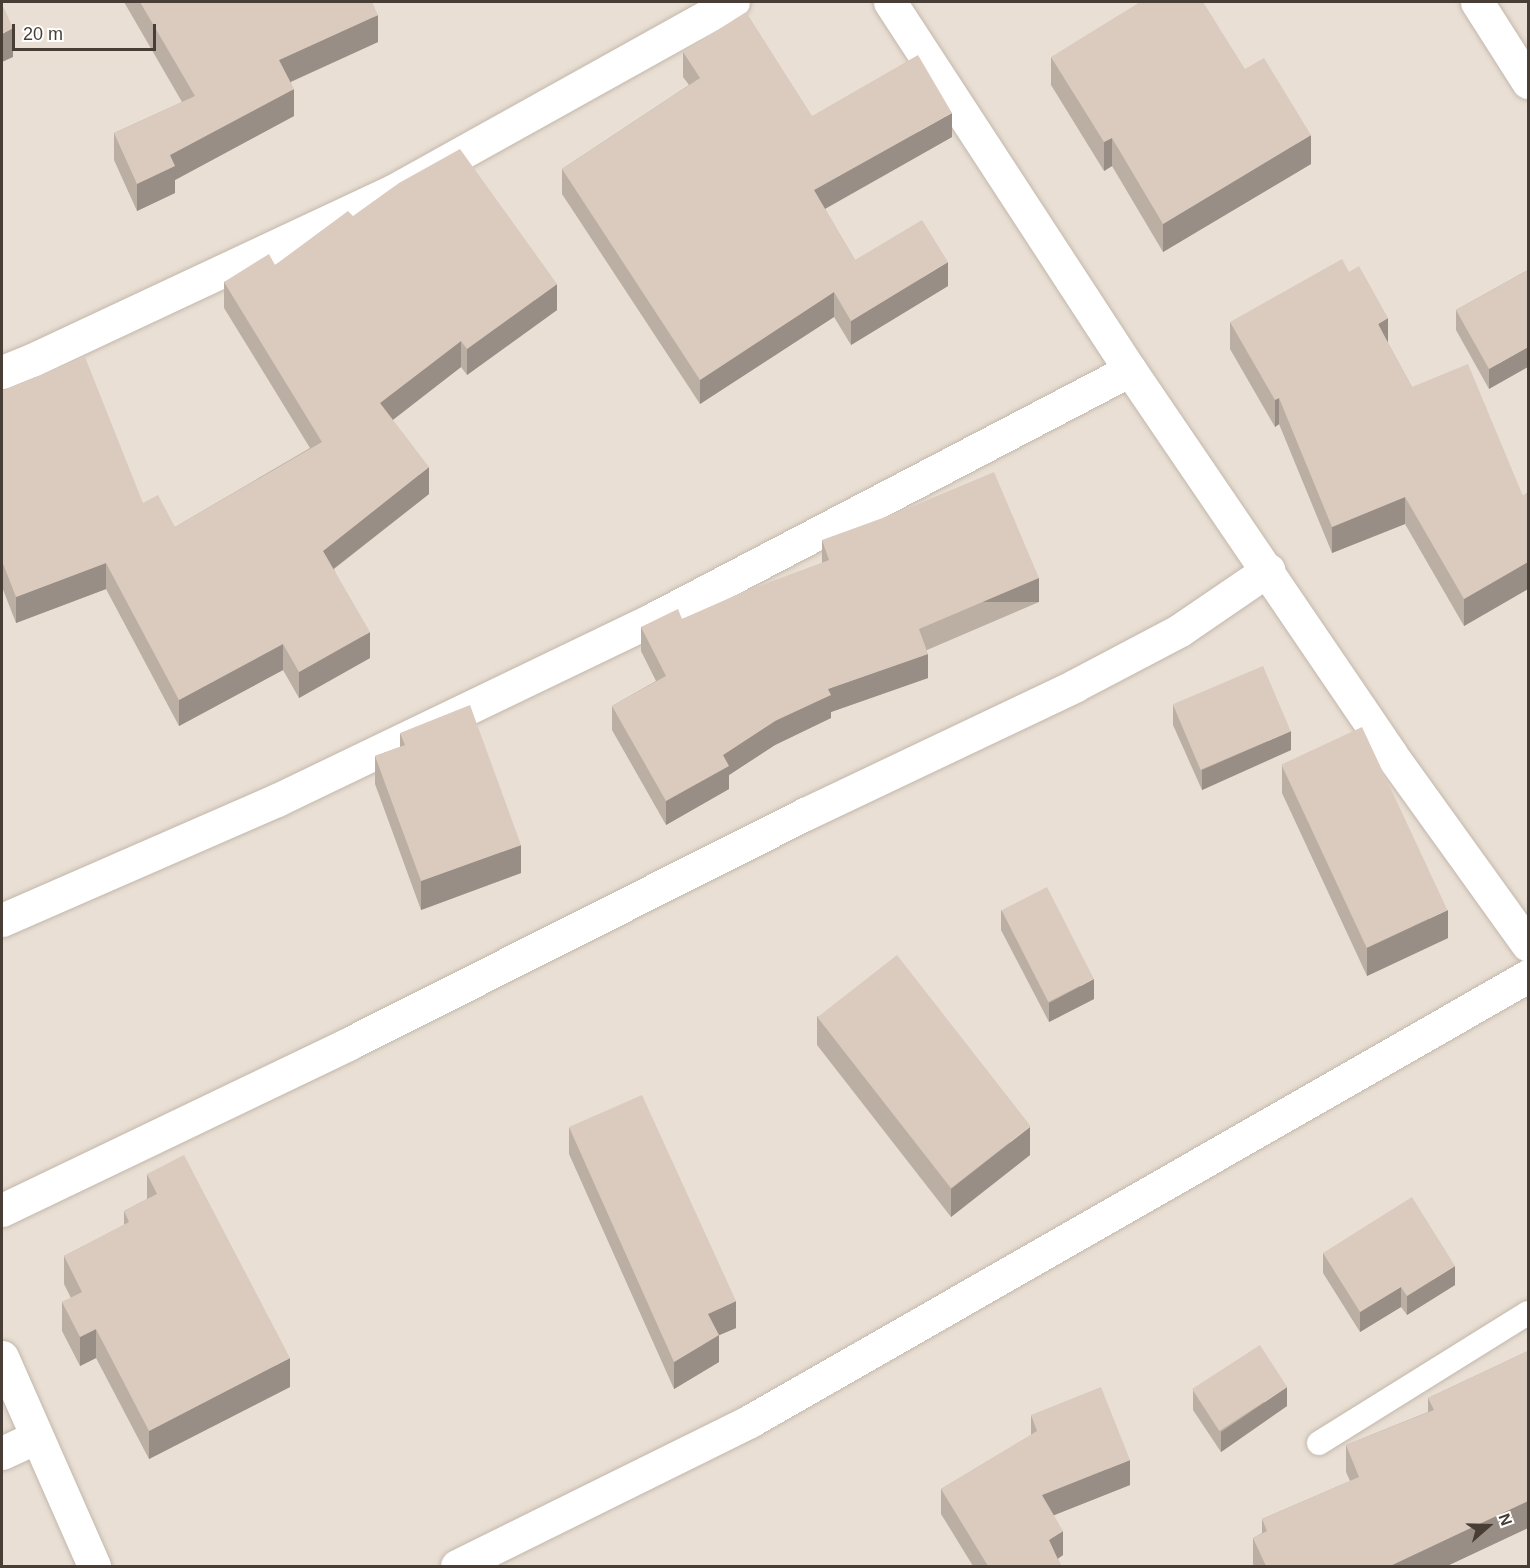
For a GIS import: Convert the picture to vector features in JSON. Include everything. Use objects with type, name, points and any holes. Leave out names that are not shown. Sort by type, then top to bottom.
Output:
[{"type":"street","points":[[2,372],[393,191],[733,2]]},
{"type":"street","points":[[890,2],[1130,370],[1268,570],[1390,753],[1528,945]]},
{"type":"street","points":[[1478,2],[1528,82]]},
{"type":"street","points":[[2,920],[277,800],[653,619],[1130,370]]},
{"type":"street","points":[[2,1210],[358,1039],[805,814],[1074,686],[1180,630],[1268,570]]},
{"type":"street","points":[[457,1566],[750,1421],[1528,975]]},
{"type":"street","points":[[2,1357],[93,1566]]},
{"type":"street","points":[[2,1453],[36,1437]]},
{"type":"lane","points":[[1319,1443],[1528,1313]]},
{"type":"shaded area","points":[[2,2],[1528,2],[1528,1566],[2,1566]]},
{"type":"building","points":[[140,2],[372,2],[378,15],[279,60],[294,89],[170,155],[175,166],[137,184],[114,133],[195,96]]},
{"type":"building","points":[[1140,2],[1203,2],[1245,69],[1264,58],[1311,135],[1163,224],[1112,138],[1104,142],[1051,57]]},
{"type":"building","points":[[2,4],[13,28],[2,34]]},
{"type":"building","points":[[746,12],[812,116],[918,55],[952,113],[814,190],[855,260],[922,220],[948,262],[851,321],[834,292],[700,380],[562,169],[700,78],[683,52]]},
{"type":"building","points":[[460,149],[557,284],[467,349],[461,341],[380,403],[429,467],[323,551],[370,632],[299,672],[283,644],[179,700],[106,563],[16,597],[2,561],[2,391],[85,357],[143,503],[158,495],[175,527],[322,442],[224,282],[269,254],[275,265],[348,211],[353,216],[399,183]]},
{"type":"building","points":[[1342,259],[1349,272],[1359,266],[1388,318],[1378,324],[1412,387],[1468,364],[1523,496],[1528,492],[1528,562],[1464,599],[1405,497],[1332,527],[1279,398],[1275,400],[1230,322]]},
{"type":"building","points":[[1528,270],[1528,347],[1489,369],[1456,310]]},
{"type":"building","points":[[994,472],[1039,578],[919,629],[928,654],[828,689],[831,695],[775,721],[723,755],[729,766],[666,801],[612,706],[666,676],[641,627],[678,609],[682,619],[743,592],[829,560],[822,540],[899,512]]},
{"type":"building","points":[[1263,666],[1291,731],[1201,770],[1173,704]]},
{"type":"building","points":[[470,705],[521,845],[421,881],[375,756],[405,745],[400,733]]},
{"type":"building","points":[[1362,727],[1447,910],[1367,948],[1281,765]]},
{"type":"building","points":[[1047,887],[1094,979],[1048,1002],[1002,910]]},
{"type":"building","points":[[897,955],[1031,1126],[951,1188],[817,1017]]},
{"type":"building","points":[[642,1095],[736,1301],[708,1314],[719,1335],[674,1362],[569,1127]]},
{"type":"building","points":[[184,1155],[290,1358],[149,1431],[96,1329],[80,1337],[62,1302],[82,1292],[64,1256],[129,1222],[124,1211],[157,1194],[147,1174]]},
{"type":"building","points":[[1412,1197],[1455,1266],[1407,1296],[1401,1287],[1360,1312],[1323,1253]]},
{"type":"building","points":[[1260,1345],[1287,1387],[1219,1431],[1192,1389]]},
{"type":"building","points":[[1528,1351],[1528,1501],[1390,1566],[1266,1566],[1253,1538],[1267,1531],[1262,1519],[1359,1477],[1346,1445],[1434,1410],[1428,1398]]},
{"type":"building","points":[[1101,1387],[1130,1460],[1042,1495],[1063,1531],[1049,1540],[1061,1566],[988,1566],[941,1489],[1037,1431],[1031,1415]]}]
